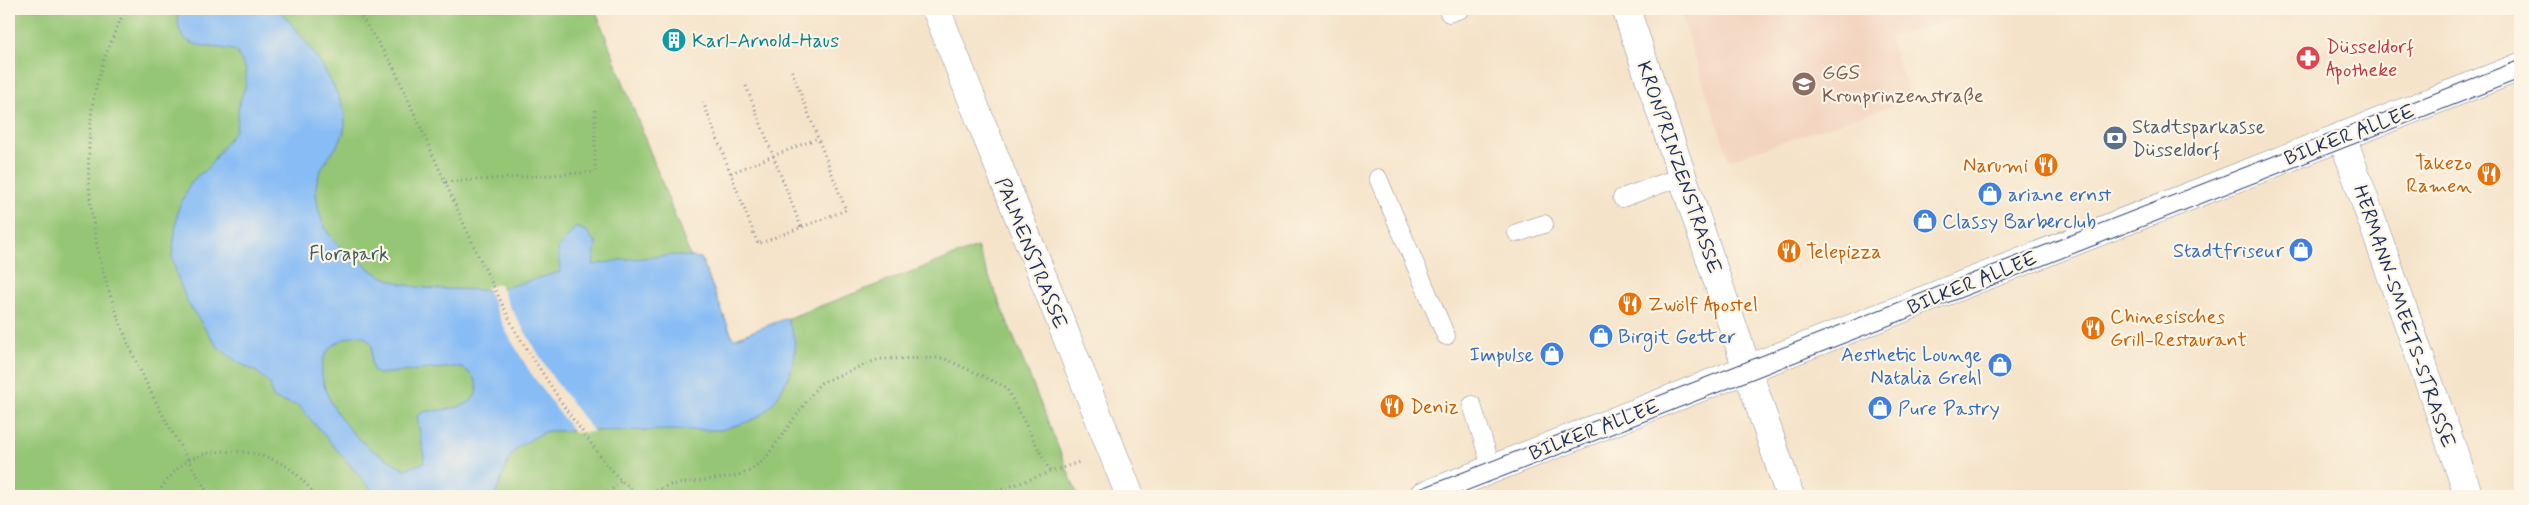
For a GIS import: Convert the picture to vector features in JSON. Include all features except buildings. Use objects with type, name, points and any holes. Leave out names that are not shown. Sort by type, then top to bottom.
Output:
[{"type":"street","name":"PALMENSTRASSE","points":[[936,9],[1130,496]]},
{"type":"street","name":"KRONPRINZENSTRASSE","points":[[1626,9],[1790,496]]},
{"type":"street","name":"BILKER ALLEE","points":[[1423,496],[2520,68]]},
{"type":"street","name":"HERMANN-SMEETS-STRASSE","points":[[2342,136],[2469,496]]},
{"type":"lane","points":[[1622,198],[1683,176]]},
{"type":"lane","points":[[1378,178],[1446,336]]},
{"type":"lane","points":[[1517,233],[1544,224]]},
{"type":"lane","points":[[1472,405],[1492,469]]},
{"type":"path","points":[[125,9],[99,76],[90,127],[89,191],[98,258],[114,310],[142,374],[188,460],[210,496]]},
{"type":"path","points":[[356,9],[393,66],[477,253],[516,332],[567,411],[600,455],[621,481],[642,496],[670,485],[736,476],[749,471],[764,460],[820,384],[879,359],[943,358],[1006,387],[1050,471]]},
{"type":"path","points":[[703,102],[758,244],[846,210],[791,69]]},
{"type":"path","points":[[746,86],[801,227]]},
{"type":"path","points":[[446,182],[595,172],[595,108]]},
{"type":"path","points":[[731,172],[818,138]]},
{"type":"path","points":[[155,496],[188,460],[212,450],[247,453],[272,459],[292,470],[316,496]]},
{"type":"path","points":[[983,496],[1050,471],[1112,452]]},
{"type":"path","points":[[605,496],[621,481]]},
{"type":"shaded area","name":"GGS Kronprinzenstraße","points":[[1679,9],[1993,9],[1889,37],[1911,99],[1729,160]]},
{"type":"green space","name":"Florapark","points":[[9,9],[595,9],[691,258],[701,258],[733,339],[977,247],[1078,496],[9,496]]},
{"type":"water","points":[[179,9],[277,9],[296,30],[329,77],[343,108],[345,120],[341,139],[325,163],[317,181],[316,192],[320,214],[334,241],[373,271],[399,283],[413,286],[441,289],[491,290],[560,272],[558,248],[576,227],[586,231],[596,243],[593,265],[621,260],[675,255],[701,258],[733,339],[787,318],[794,337],[795,353],[790,373],[780,393],[761,415],[721,430],[546,431],[518,447],[510,457],[495,496],[377,496],[299,406],[277,400],[272,395],[270,384],[257,372],[237,362],[218,347],[187,302],[172,256],[178,209],[189,186],[197,176],[207,169],[236,129],[239,104],[246,84],[246,70],[236,51],[194,44],[181,33],[178,23]],"holes":[[[358,335],[365,337],[372,345],[371,362],[374,372],[378,374],[455,367],[462,368],[468,372],[476,382],[476,394],[466,404],[451,409],[423,412],[417,416],[424,457],[423,463],[405,469],[370,448],[348,427],[328,397],[323,381],[322,366],[327,353],[338,342]]]},
{"type":"pier","points":[[500,284],[510,307],[553,378],[594,432],[574,433],[530,372],[507,333],[486,287]]},
{"type":"tram line","points":[[1402,496],[2520,60]]},
{"type":"tram line","points":[[1453,496],[2520,79]]},
{"type":"place","name":"Karl-Arnold-Haus","points":[[674,40]]},
{"type":"place","name":"Düsseldorf Apotheke","points":[[2308,58]]},
{"type":"place","name":"GGS Kronprinzenstraße","points":[[1804,84]]},
{"type":"place","name":"Stadtsparkasse Düsseldorf","points":[[2115,138]]},
{"type":"place","name":"Narumi","points":[[2046,165]]},
{"type":"place","name":"Takezo Ramen","points":[[2489,174]]},
{"type":"place","name":"ariane ernst","points":[[1990,194]]},
{"type":"place","name":"Classy Barberclub","points":[[1925,221]]},
{"type":"place","name":"Stadtfriseur","points":[[2301,250]]},
{"type":"place","name":"Telepizza","points":[[1789,251]]},
{"type":"place","name":"Zwölf Apostel","points":[[1630,304]]},
{"type":"place","name":"Chinesisches Grill-Restaurant","points":[[2093,328]]},
{"type":"place","name":"Birgit Getter","points":[[1601,336]]},
{"type":"place","name":"Impulse","points":[[1552,354]]},
{"type":"place","name":"Aesthetic Lounge Natalia Grehl","points":[[2000,365]]},
{"type":"place","name":"Deniz","points":[[1392,406]]},
{"type":"place","name":"Pure Pastry","points":[[1880,408]]}]
